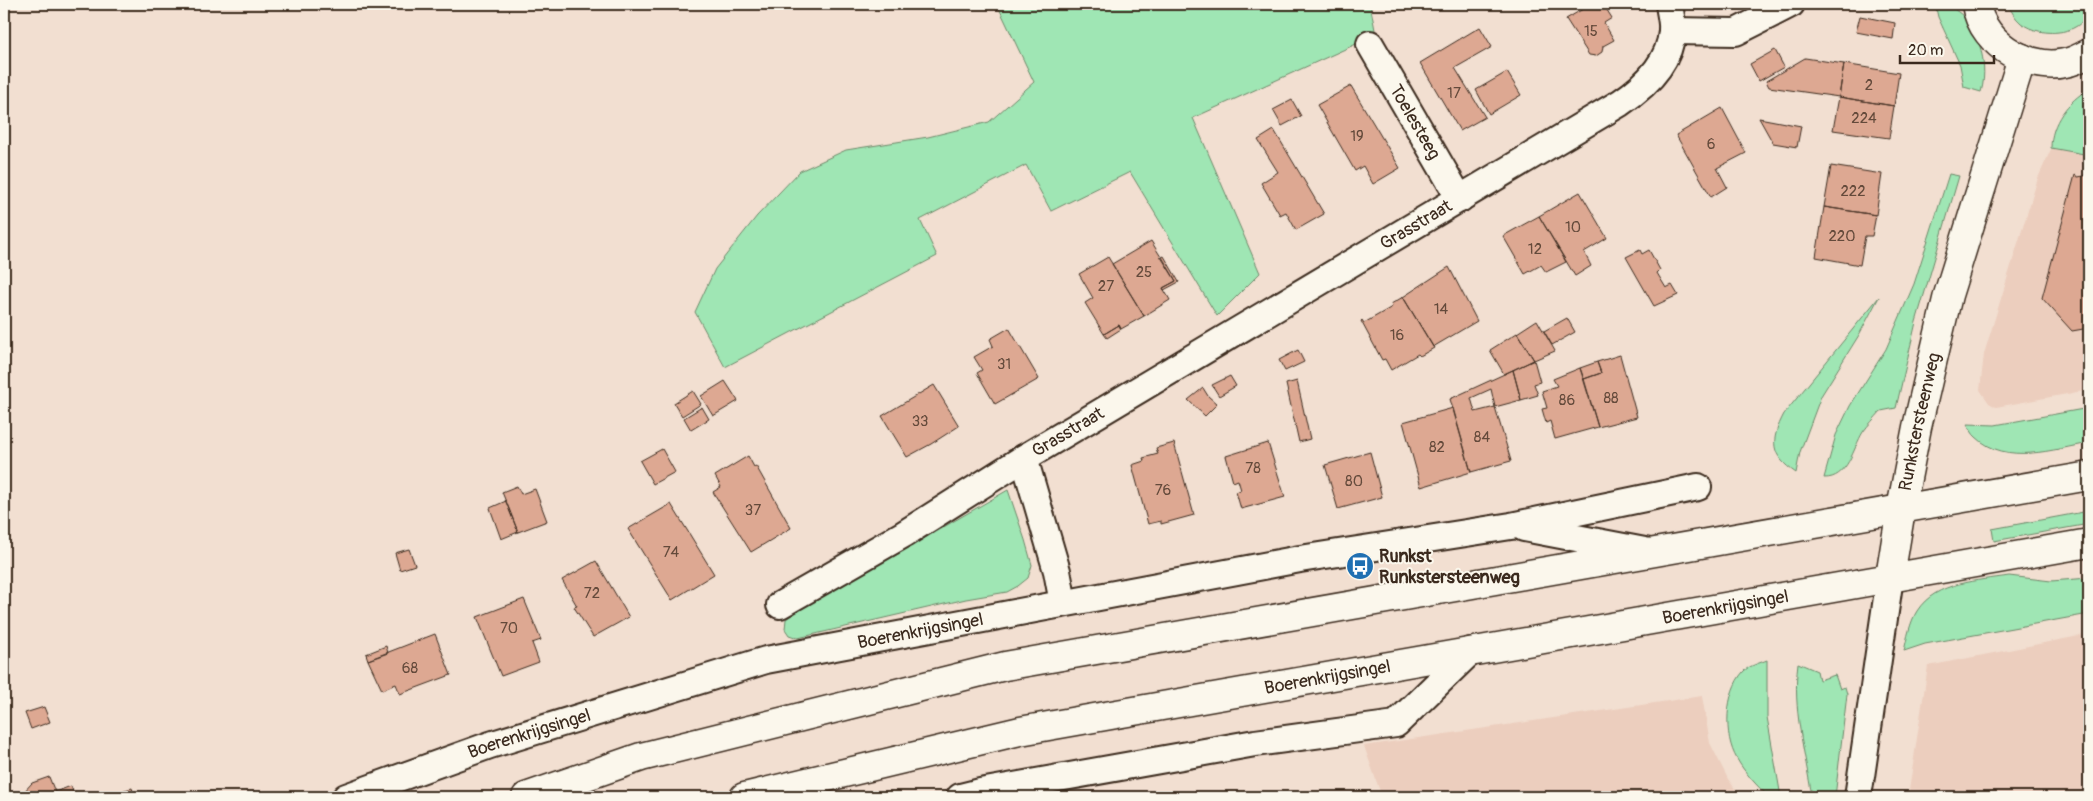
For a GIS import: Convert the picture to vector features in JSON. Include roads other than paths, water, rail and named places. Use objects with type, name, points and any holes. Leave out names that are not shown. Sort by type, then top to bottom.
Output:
[{"type":"main road","points":[[1976,4],[1987,30],[2009,52],[2022,58],[2035,62],[2055,64],[2074,61],[2089,53]]},
{"type":"main road","name":"Runkstersteenweg","points":[[1890,577],[1917,427],[1948,295],[2022,58]]},
{"type":"main road","name":"Boerenkrijgsingel","points":[[526,797],[641,757],[1005,666],[2089,476]]},
{"type":"main road","name":"Boerenkrijgsingel","points":[[744,797],[1020,731],[2089,543]]},
{"type":"street","points":[[1669,4],[1672,31],[1736,32],[1791,4]]},
{"type":"street","name":"Grasstraat","points":[[780,605],[904,534],[1024,458],[1633,94],[1650,80],[1654,74],[1670,42],[1672,31]]},
{"type":"street","name":"Toelesteeg","points":[[1370,44],[1460,199]]},
{"type":"street","name":"Grasstraat","points":[[1024,458],[1057,571],[1063,602]]},
{"type":"street","name":"Boerenkrijgsingel","points":[[346,797],[490,745],[766,660],[1063,602],[1300,559],[1511,526],[1698,487]]},
{"type":"street","name":"Boerenkrijgsingel","points":[[1511,526],[1651,552]]},
{"type":"street","name":"Runkstersteenweg","points":[[1858,797],[1890,577]]},
{"type":"street","points":[[960,797],[1255,743],[1396,724],[1471,651]]},
{"type":"place","name":"Runkst Runkstersteenweg","points":[[1360,566]]}]
